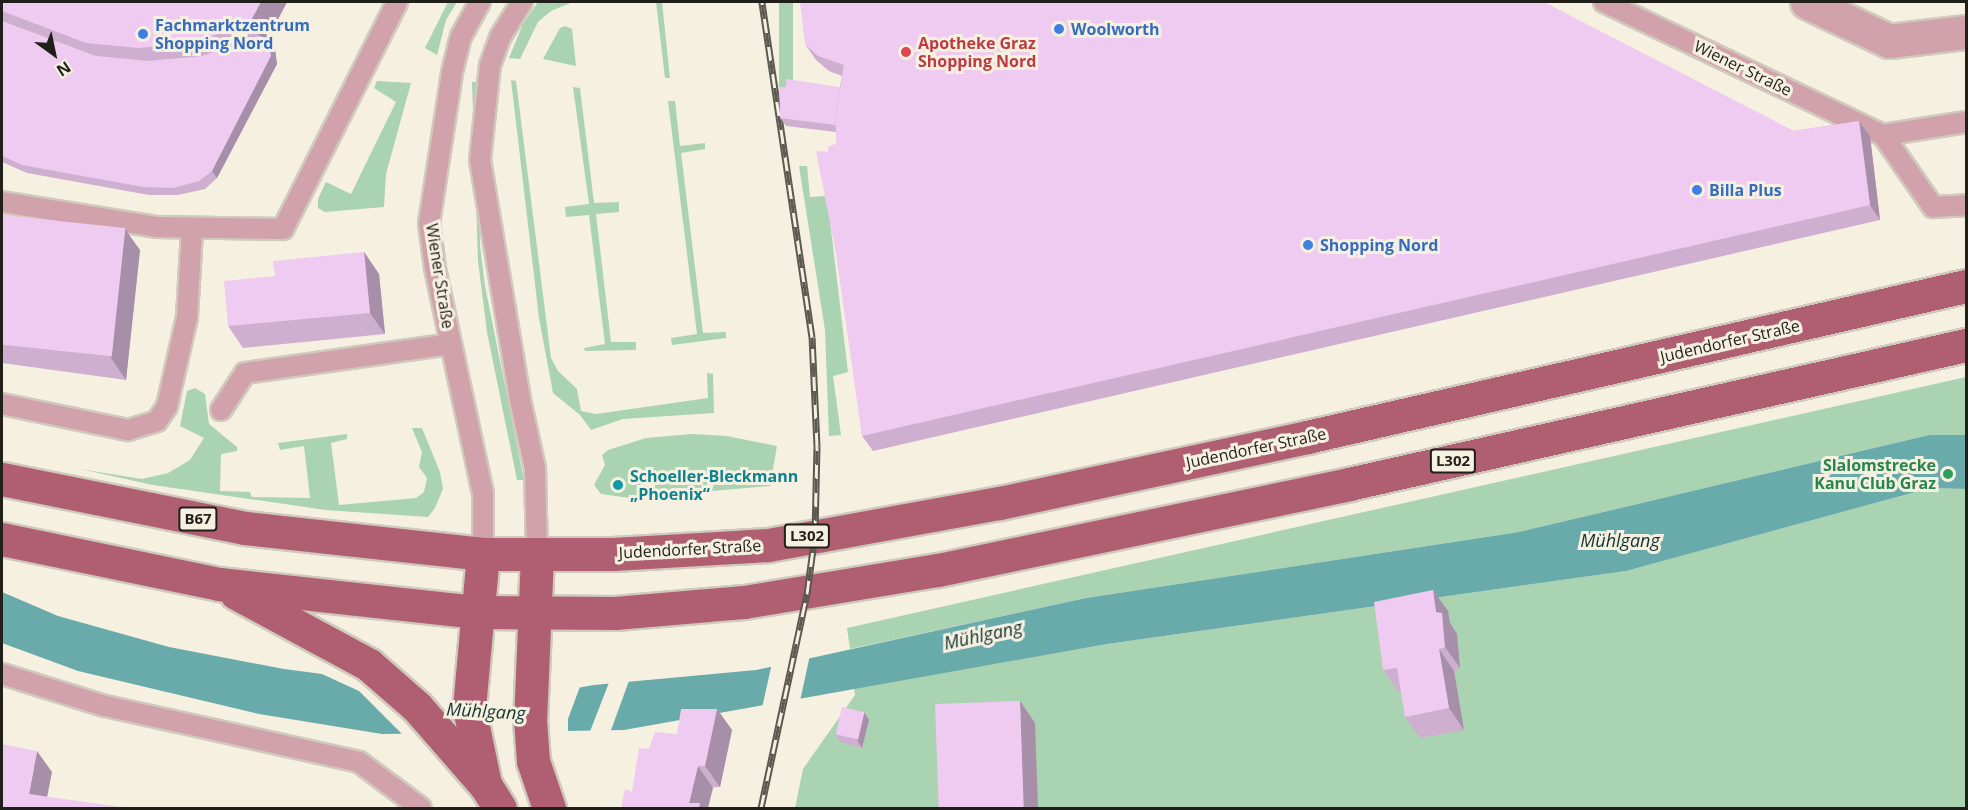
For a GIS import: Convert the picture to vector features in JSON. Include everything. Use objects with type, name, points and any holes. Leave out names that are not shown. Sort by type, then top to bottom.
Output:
[{"type":"main road","name":"Judendorfer Straße","points":[[537,555],[768,545],[1000,503],[1330,432],[1966,286]]},
{"type":"main road","name":"L302","points":[[537,613],[615,613],[744,602],[938,570],[1350,484],[1966,345]]},
{"type":"main road","name":"B67","points":[[2,479],[245,528],[483,554],[537,555]]},
{"type":"main road","points":[[2,539],[219,584],[477,612],[537,613]]},
{"type":"main road","points":[[480,777],[469,708],[471,653],[483,554]]},
{"type":"main road","points":[[537,555],[537,613],[531,720],[533,761],[549,808]]},
{"type":"main road","points":[[219,584],[350,653],[417,707],[480,777]]},
{"type":"street","points":[[1807,2],[1888,41],[1966,32]]},
{"type":"lane","points":[[2,202],[156,227],[283,229],[397,2]]},
{"type":"lane","name":"Wiener Straße","points":[[480,2],[461,36],[452,73],[429,223],[451,344],[483,494],[483,554]]},
{"type":"lane","points":[[522,2],[501,35],[490,65],[480,160],[520,400],[535,468],[537,555]]},
{"type":"lane","name":"Wiener Straße","points":[[1604,2],[1883,135],[1933,207],[1966,206]]},
{"type":"lane","points":[[1883,135],[1966,122]]},
{"type":"lane","points":[[2,404],[128,430],[157,421],[167,406],[188,317],[192,229]]},
{"type":"lane","points":[[221,410],[245,373],[451,344]]},
{"type":"lane","points":[[2,674],[105,706],[359,762],[421,808]]},
{"type":"green space","points":[[448,2],[457,2],[446,20],[437,55],[425,48]]},
{"type":"green space","points":[[538,2],[573,2],[551,11],[538,22],[520,59],[509,58],[523,24]]},
{"type":"green space","points":[[656,2],[662,2],[670,78],[665,78]]},
{"type":"green space","points":[[779,2],[793,2],[793,88],[779,88]]},
{"type":"green space","points":[[565,26],[572,29],[576,66],[543,59],[560,28]]},
{"type":"green space","points":[[511,80],[516,81],[551,358],[558,371],[577,389],[581,411],[596,414],[708,398],[707,373],[713,374],[714,413],[623,419],[591,430],[580,415],[553,393],[539,318]]},
{"type":"green space","points":[[377,81],[411,83],[386,174],[384,207],[325,212],[318,208],[318,199],[326,182],[351,194],[396,102],[374,88]]},
{"type":"green space","points":[[472,82],[477,82],[480,245],[485,286],[524,480],[517,480],[487,332],[478,261]]},
{"type":"green space","points":[[573,87],[580,88],[594,203],[619,202],[619,212],[596,214],[611,342],[636,342],[636,350],[585,351],[584,348],[605,344],[589,215],[566,217],[565,207],[589,204]]},
{"type":"green space","points":[[668,101],[675,101],[680,146],[705,143],[705,149],[681,153],[703,333],[726,332],[726,338],[672,345],[671,338],[697,334]]},
{"type":"green space","points":[[799,166],[807,166],[810,197],[827,196],[848,372],[833,376],[841,435],[829,436],[825,330]]},
{"type":"green space","points":[[1966,377],[1966,435],[1929,435],[1519,532],[1086,598],[850,649],[847,628]]},
{"type":"green space","points":[[195,388],[205,394],[209,424],[237,447],[237,451],[221,454],[220,491],[250,492],[252,497],[310,498],[304,446],[280,450],[278,443],[347,434],[347,439],[331,443],[339,505],[416,498],[424,492],[427,478],[419,467],[422,452],[412,428],[422,428],[440,472],[443,489],[435,508],[428,517],[326,510],[153,485],[80,469],[142,479],[168,473],[190,460],[204,438],[180,426],[187,391]]},
{"type":"green space","points":[[692,434],[727,436],[777,446],[770,486],[630,498],[601,494],[594,485],[605,465],[602,455],[608,450],[646,438]]},
{"type":"green space","points":[[1930,488],[1966,489],[1966,808],[795,808],[803,769],[855,695],[854,688],[1107,644],[1626,571]]},
{"type":"water","name":"Mühlgang","points":[[1929,435],[1966,435],[1966,489],[1930,488],[1626,571],[1107,644],[624,730],[382,734],[259,714],[78,671],[2,643],[2,592],[58,616],[169,647],[284,669],[514,699],[594,685],[756,670],[1086,598],[1519,532]]},
{"type":"pier","points":[[810,655],[800,701],[762,708],[772,663]]},
{"type":"pier","points":[[311,669],[514,696],[581,684],[568,719],[568,734],[404,736],[359,691]]},
{"type":"pier","points":[[630,678],[610,733],[589,734],[610,680]]},
{"type":"building","points":[[2,2],[261,2],[250,22],[193,43],[139,48],[86,43],[2,11]]},
{"type":"building","name":"Shopping Nord","points":[[800,2],[1544,2],[1794,131],[1859,121],[1870,205],[862,436],[836,254],[816,151],[828,152],[828,147],[837,143],[835,118],[844,65],[818,56],[805,44]]},
{"type":"building","points":[[2,21],[96,56],[148,61],[202,56],[260,36],[269,41],[271,56],[212,171],[199,181],[173,188],[143,187],[22,165],[2,156]]},
{"type":"building","points":[[786,79],[840,87],[835,125],[780,118],[779,87],[786,87]]},
{"type":"building","points":[[2,215],[125,228],[112,356],[2,345]]},
{"type":"building","points":[[364,252],[370,313],[228,326],[224,281],[275,276],[273,261]]},
{"type":"building","points":[[1433,590],[1436,612],[1442,613],[1445,647],[1439,649],[1449,708],[1405,717],[1397,668],[1383,670],[1374,602]]},
{"type":"building","points":[[1020,701],[1024,808],[939,808],[935,704]]},
{"type":"building","points":[[842,707],[864,712],[858,739],[836,734]]},
{"type":"building","points":[[681,709],[717,709],[705,766],[698,766],[689,803],[700,803],[699,808],[621,808],[625,789],[632,792],[639,748],[649,749],[655,732],[677,734]]},
{"type":"building","points":[[2,744],[37,751],[29,794],[128,808],[2,808]]},
{"type":"railway","points":[[761,808],[807,594],[815,534],[817,446],[812,337],[762,2]]},
{"type":"place","name":"Woolworth","points":[[1059,29]]},
{"type":"place","name":"Fachmarktzentrum Shopping Nord","points":[[143,34]]},
{"type":"place","name":"Apotheke Graz Shopping Nord","points":[[906,52]]},
{"type":"place","name":"Billa Plus","points":[[1697,190]]},
{"type":"place","name":"Shopping Nord","points":[[1308,245]]},
{"type":"place","name":"Slalomstrecke Kanu Club Graz","points":[[1948,474]]},
{"type":"place","name":"Schoeller-Bleckmann „Phoenix“","points":[[618,485]]}]
